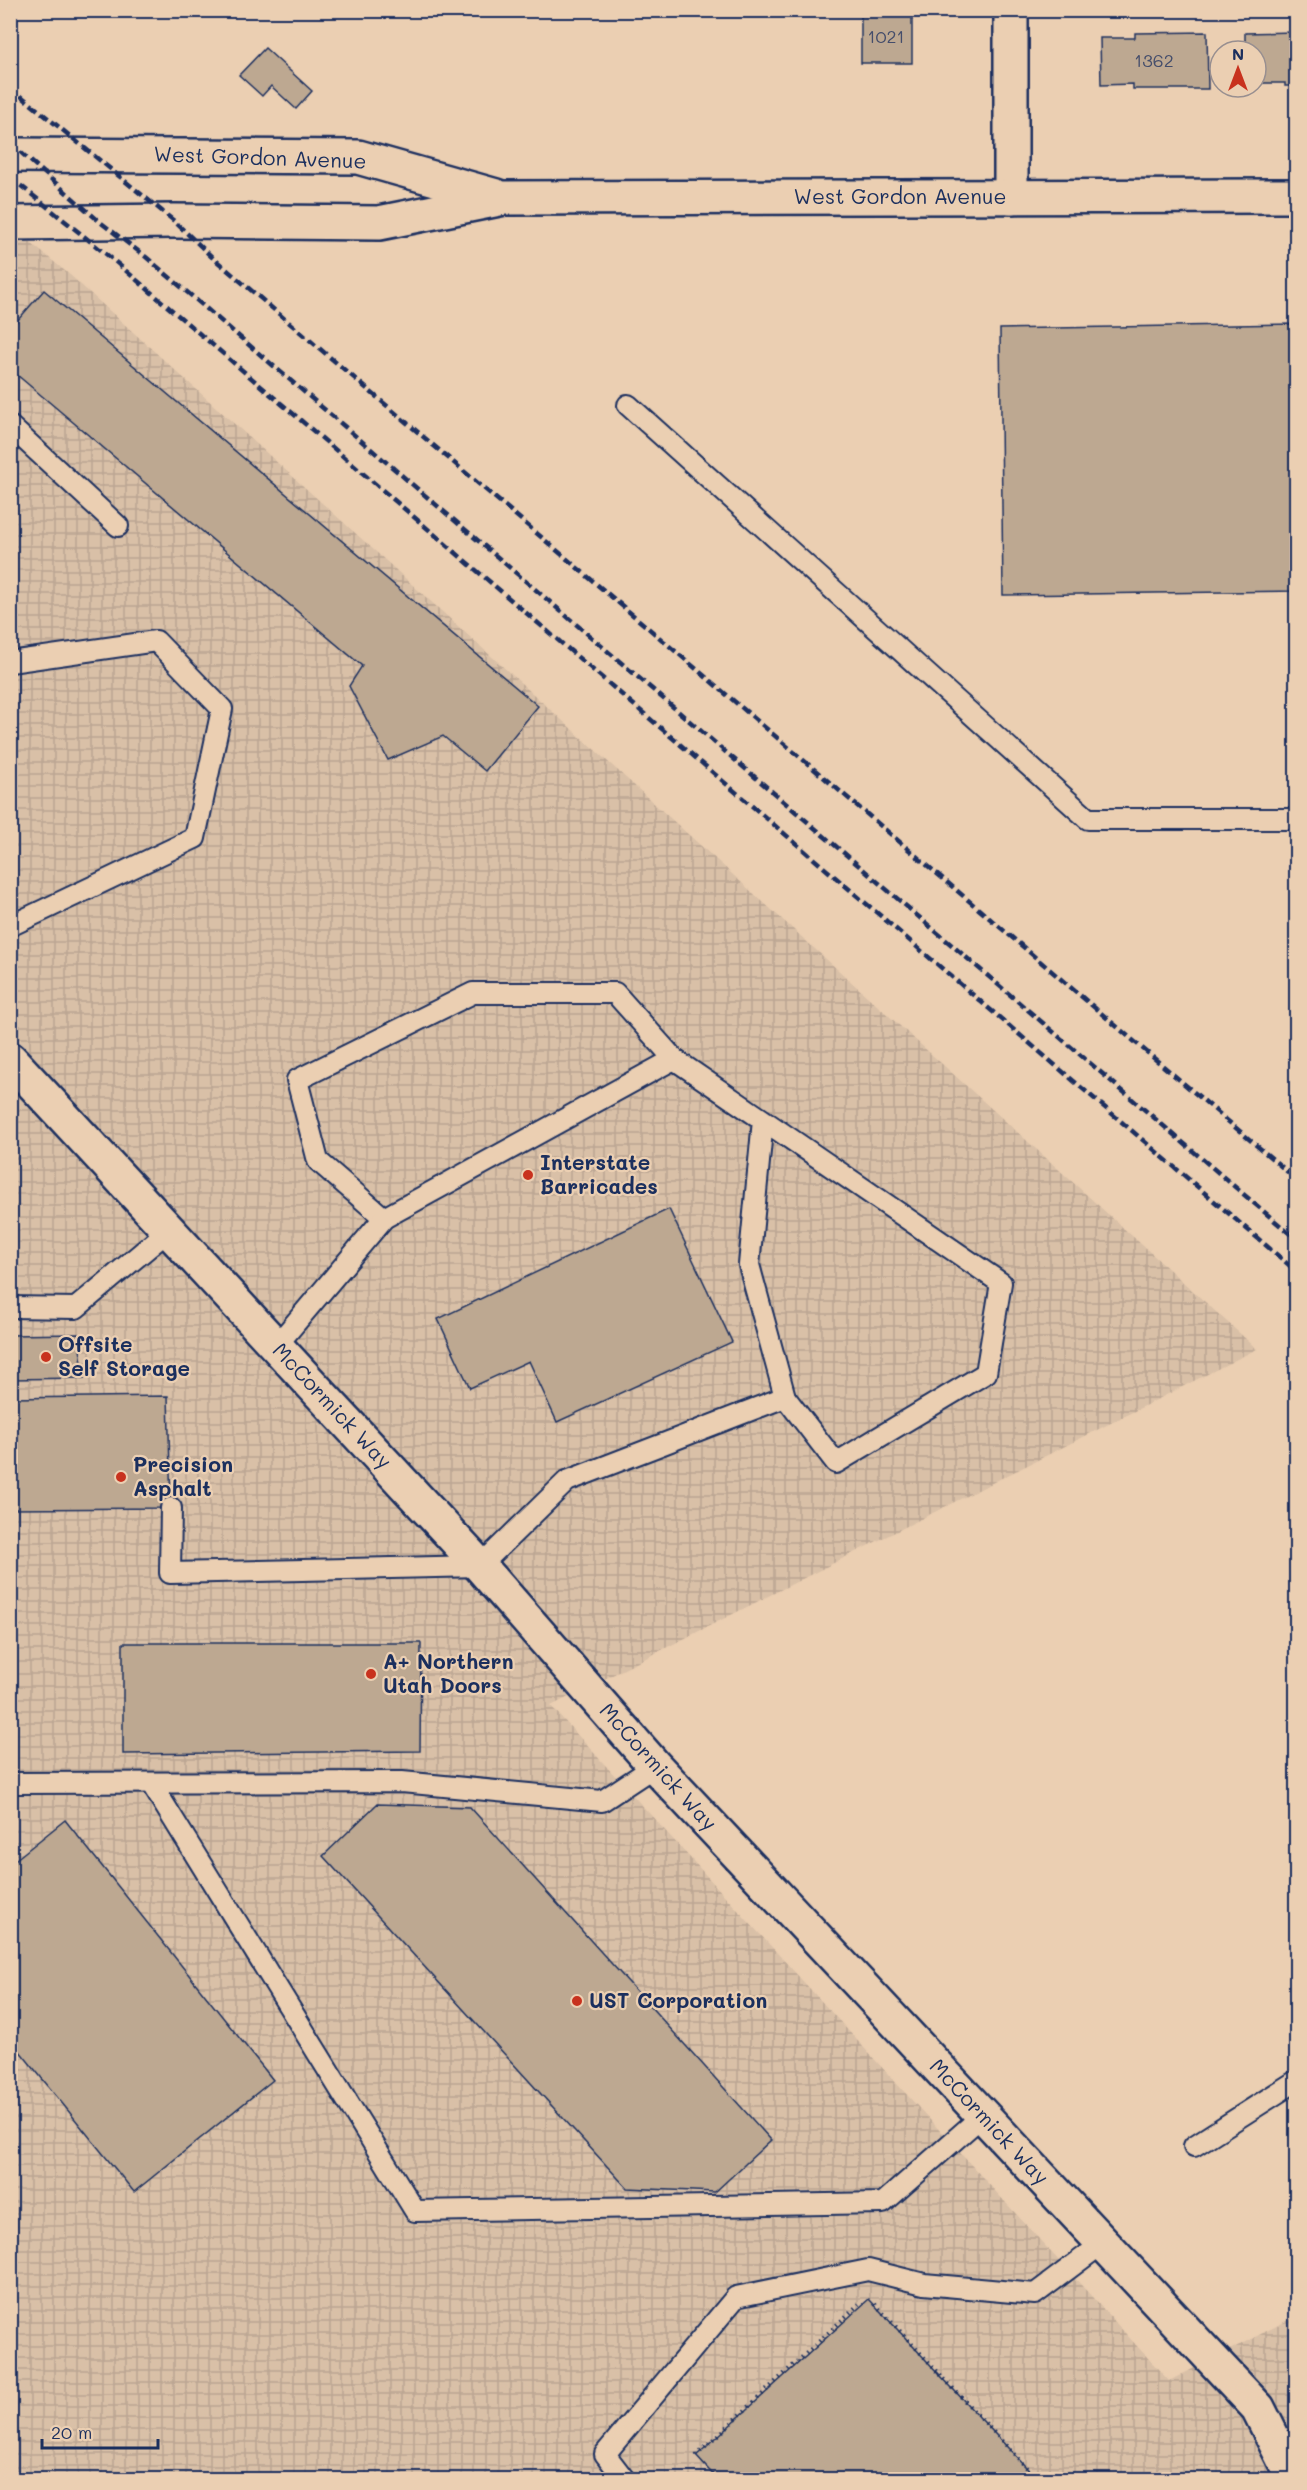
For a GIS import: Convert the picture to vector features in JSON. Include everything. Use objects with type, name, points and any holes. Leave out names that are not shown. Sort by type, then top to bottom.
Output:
[{"type":"street","points":[[1011,10],[1011,197]]},
{"type":"street","name":"West Gordon Avenue","points":[[10,155],[358,157],[504,198]]},
{"type":"street","name":"West Gordon Avenue","points":[[10,223],[174,221],[379,223],[504,198],[1296,196]]},
{"type":"street","name":"McCormick Way","points":[[10,1059],[480,1566],[655,1766],[1258,2408],[1294,2480]]},
{"type":"lane","points":[[628,405],[1088,819],[1296,819]]},
{"type":"lane","points":[[10,426],[118,526]]},
{"type":"lane","points":[[10,662],[156,641],[222,710],[195,838],[10,926]]},
{"type":"lane","points":[[384,1218],[318,1161],[297,1080],[473,993],[615,993],[674,1059],[1002,1283],[986,1372],[837,1462],[785,1397],[749,1265],[763,1120]]},
{"type":"lane","points":[[276,1346],[384,1218],[674,1059]]},
{"type":"lane","points":[[10,1307],[76,1308],[169,1230]]},
{"type":"lane","points":[[171,1508],[170,1573],[480,1566],[567,1481],[785,1397]]},
{"type":"lane","points":[[10,1784],[402,1782],[602,1801],[655,1766]]},
{"type":"lane","points":[[151,1783],[415,2211],[883,2204],[983,2115]]},
{"type":"lane","points":[[1194,2146],[1296,2081]]},
{"type":"lane","points":[[625,2480],[605,2454],[736,2297],[868,2270],[924,2284],[1035,2294],[1103,2243]]},
{"type":"path","points":[[868,2296],[1038,2480]]},
{"type":"path","points":[[696,2456],[860,2303]]},
{"type":"shaded area","points":[[10,226],[70,275],[1257,1349],[551,1706],[1169,2381],[1296,2316],[1296,2479],[11,2479]]},
{"type":"building","points":[[861,10],[912,10],[912,63],[861,63]]},
{"type":"building","points":[[1207,32],[1208,89],[1133,89],[1133,84],[1101,85],[1100,38],[1135,38],[1135,33]]},
{"type":"building","points":[[1296,32],[1296,86],[1285,86],[1285,83],[1268,83],[1268,39],[1245,39],[1245,33]]},
{"type":"building","points":[[265,48],[312,91],[296,109],[271,86],[262,96],[239,75]]},
{"type":"building","points":[[44,290],[538,706],[485,771],[443,736],[388,760],[349,686],[362,666],[10,369],[10,329]]},
{"type":"building","points":[[1296,324],[1296,591],[1003,595],[1000,329]]},
{"type":"building","points":[[669,1209],[732,1342],[557,1422],[529,1361],[470,1388],[438,1319]]},
{"type":"building","name":"Offsite Self Storage","points":[[78,1334],[84,1378],[10,1379],[10,1335]]},
{"type":"building","points":[[168,1396],[171,1508],[10,1509],[10,1398]]},
{"type":"building","points":[[123,1643],[421,1643],[420,1751],[123,1754]]},
{"type":"building","points":[[377,1804],[470,1807],[771,2140],[715,2192],[627,2188],[323,1856]]},
{"type":"building","points":[[65,1820],[273,2080],[134,2192],[10,2039],[10,1864]]},
{"type":"building","points":[[869,2299],[1038,2480],[718,2480],[696,2456]]},
{"type":"railway","points":[[10,87],[174,221],[212,257],[1296,1179]]},
{"type":"railway","points":[[10,143],[1296,1239]]},
{"type":"railway","points":[[10,177],[111,258],[1296,1271]]},
{"type":"place","name":"Interstate Barricades","points":[[528,1175]]},
{"type":"place","name":"Offsite Self Storage","points":[[46,1357]]},
{"type":"place","name":"Precision Asphalt","points":[[121,1477]]},
{"type":"place","name":"A+ Northern Utah Doors","points":[[371,1674]]},
{"type":"place","name":"UST Corporation","points":[[577,2001]]}]
